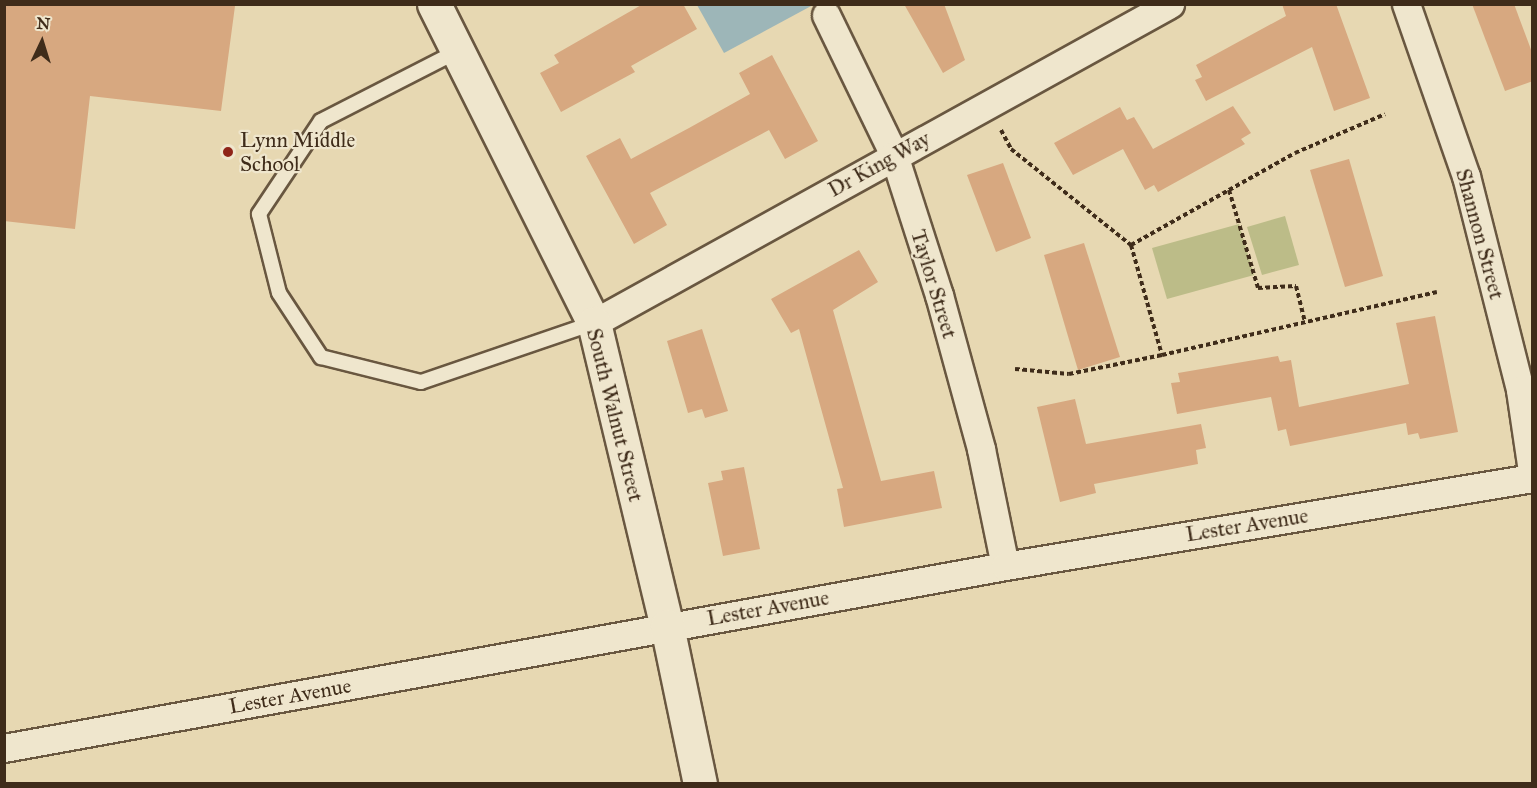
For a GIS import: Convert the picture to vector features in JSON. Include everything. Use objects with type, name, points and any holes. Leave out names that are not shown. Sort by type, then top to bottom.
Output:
[{"type":"street","name":"Dr King Way","points":[[592,324],[1170,4]]},
{"type":"street","name":"Shannon Street","points":[[1406,4],[1467,176],[1520,390],[1533,471]]},
{"type":"street","name":"South Walnut Street","points":[[436,5],[592,324],[667,626],[700,783]]},
{"type":"street","name":"Taylor Street","points":[[826,15],[894,155],[939,295],[978,438],[1005,566]]},
{"type":"street","name":"Lester Avenue","points":[[4,748],[1005,566],[1533,478]]},
{"type":"lane","points":[[458,51],[321,121],[259,214],[279,293],[321,357],[421,382],[592,324]]},
{"type":"path","points":[[1131,245],[1295,153],[1385,114]]},
{"type":"path","points":[[1000,130],[1011,149],[1131,245],[1162,355]]},
{"type":"path","points":[[1229,190],[1258,288],[1296,286],[1305,322]]},
{"type":"path","points":[[1015,369],[1069,374],[1437,292]]},
{"type":"green space","points":[[1285,216],[1299,265],[1262,275],[1247,227]]},
{"type":"green space","points":[[1239,224],[1254,275],[1167,299],[1152,248]]},
{"type":"water","points":[[697,5],[813,5],[724,53]]},
{"type":"building","points":[[4,4],[235,6],[221,111],[90,96],[75,229],[4,221]]},
{"type":"building","points":[[643,4],[683,4],[697,29],[631,66],[635,72],[561,112],[540,73],[559,63],[554,55]]},
{"type":"building","points":[[904,4],[944,4],[965,60],[943,73]]},
{"type":"building","points":[[1282,4],[1336,4],[1370,98],[1334,111],[1312,47],[1206,101],[1195,80],[1202,77],[1196,65],[1286,16]]},
{"type":"building","points":[[1472,4],[1514,4],[1533,55],[1533,81],[1505,91]]},
{"type":"building","points":[[772,55],[818,141],[785,159],[769,130],[650,193],[667,225],[634,244],[586,156],[620,138],[631,159],[689,128],[750,94],[739,73]]},
{"type":"building","points":[[1233,106],[1251,133],[1241,139],[1245,144],[1158,192],[1154,185],[1145,190],[1123,149],[1073,175],[1054,143],[1120,107],[1127,120],[1134,117],[1153,149]]},
{"type":"building","points":[[1349,159],[1383,276],[1345,287],[1310,170]]},
{"type":"building","points":[[1003,163],[1031,238],[996,252],[967,175]]},
{"type":"building","points":[[1084,243],[1120,357],[1078,370],[1044,255]]},
{"type":"building","points":[[859,250],[878,282],[833,310],[881,481],[934,471],[942,508],[844,527],[837,489],[843,488],[799,329],[791,333],[771,299]]},
{"type":"building","points":[[1435,316],[1458,432],[1420,439],[1418,433],[1408,435],[1406,423],[1290,446],[1286,429],[1278,431],[1271,397],[1177,414],[1171,383],[1180,382],[1178,373],[1278,356],[1280,362],[1291,360],[1299,407],[1409,384],[1396,323]]},
{"type":"building","points":[[702,329],[728,411],[705,418],[702,409],[688,413],[667,341]]},
{"type":"building","points":[[1075,399],[1086,444],[1201,424],[1206,448],[1196,450],[1198,464],[1094,484],[1096,493],[1060,502],[1037,407]]},
{"type":"building","points":[[744,467],[760,549],[723,556],[708,483],[723,480],[721,471]]},
{"type":"place","name":"Lynn Middle School","points":[[228,152]]}]
